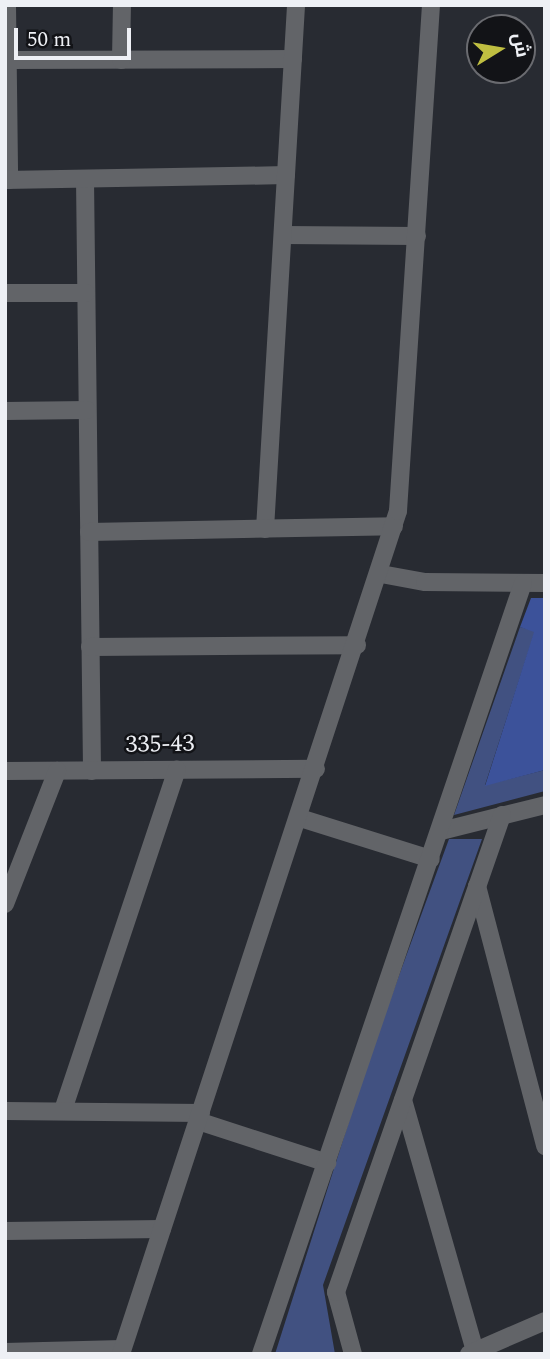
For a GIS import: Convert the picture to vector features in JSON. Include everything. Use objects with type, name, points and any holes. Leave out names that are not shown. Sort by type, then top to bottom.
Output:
[{"type":"street","points":[[7,5],[7,180],[286,175]]},
{"type":"street","points":[[121,60],[122,5]]},
{"type":"street","points":[[265,528],[296,5]]},
{"type":"street","points":[[5,1352],[121,1352],[381,574],[394,526],[404,470],[431,5]]},
{"type":"street","points":[[6,53],[121,60],[293,59]]},
{"type":"street","points":[[85,179],[92,771]]},
{"type":"street","points":[[283,236],[418,236]]},
{"type":"street","points":[[5,293],[86,293]]},
{"type":"street","points":[[5,411],[87,410]]},
{"type":"street","points":[[89,531],[394,526]]},
{"type":"street","points":[[381,574],[425,582],[545,583]]},
{"type":"street","points":[[261,1354],[441,831],[523,583]]},
{"type":"street","points":[[90,647],[357,645]]},
{"type":"street","points":[[63,1110],[177,769]]},
{"type":"street","name":"335-43","points":[[5,771],[316,769]]},
{"type":"street","points":[[6,897],[57,771]]},
{"type":"street","points":[[441,831],[545,804]]},
{"type":"street","points":[[353,1354],[336,1292],[502,815]]},
{"type":"street","points":[[300,818],[431,859]]},
{"type":"street","points":[[477,886],[545,1146]]},
{"type":"street","points":[[403,1100],[472,1352],[545,1321]]},
{"type":"street","points":[[5,1111],[63,1110],[200,1117],[327,1163]]},
{"type":"street","points":[[5,1231],[162,1229]]},
{"type":"shaded area","points":[[531,598],[545,598],[545,770],[485,786],[534,632],[520,627]]},
{"type":"shaded area","points":[[520,627],[535,631],[485,785],[545,770],[545,791],[454,815]]},
{"type":"shaded area","points":[[449,839],[482,839],[323,1285],[335,1354],[275,1354],[371,1052]]}]
